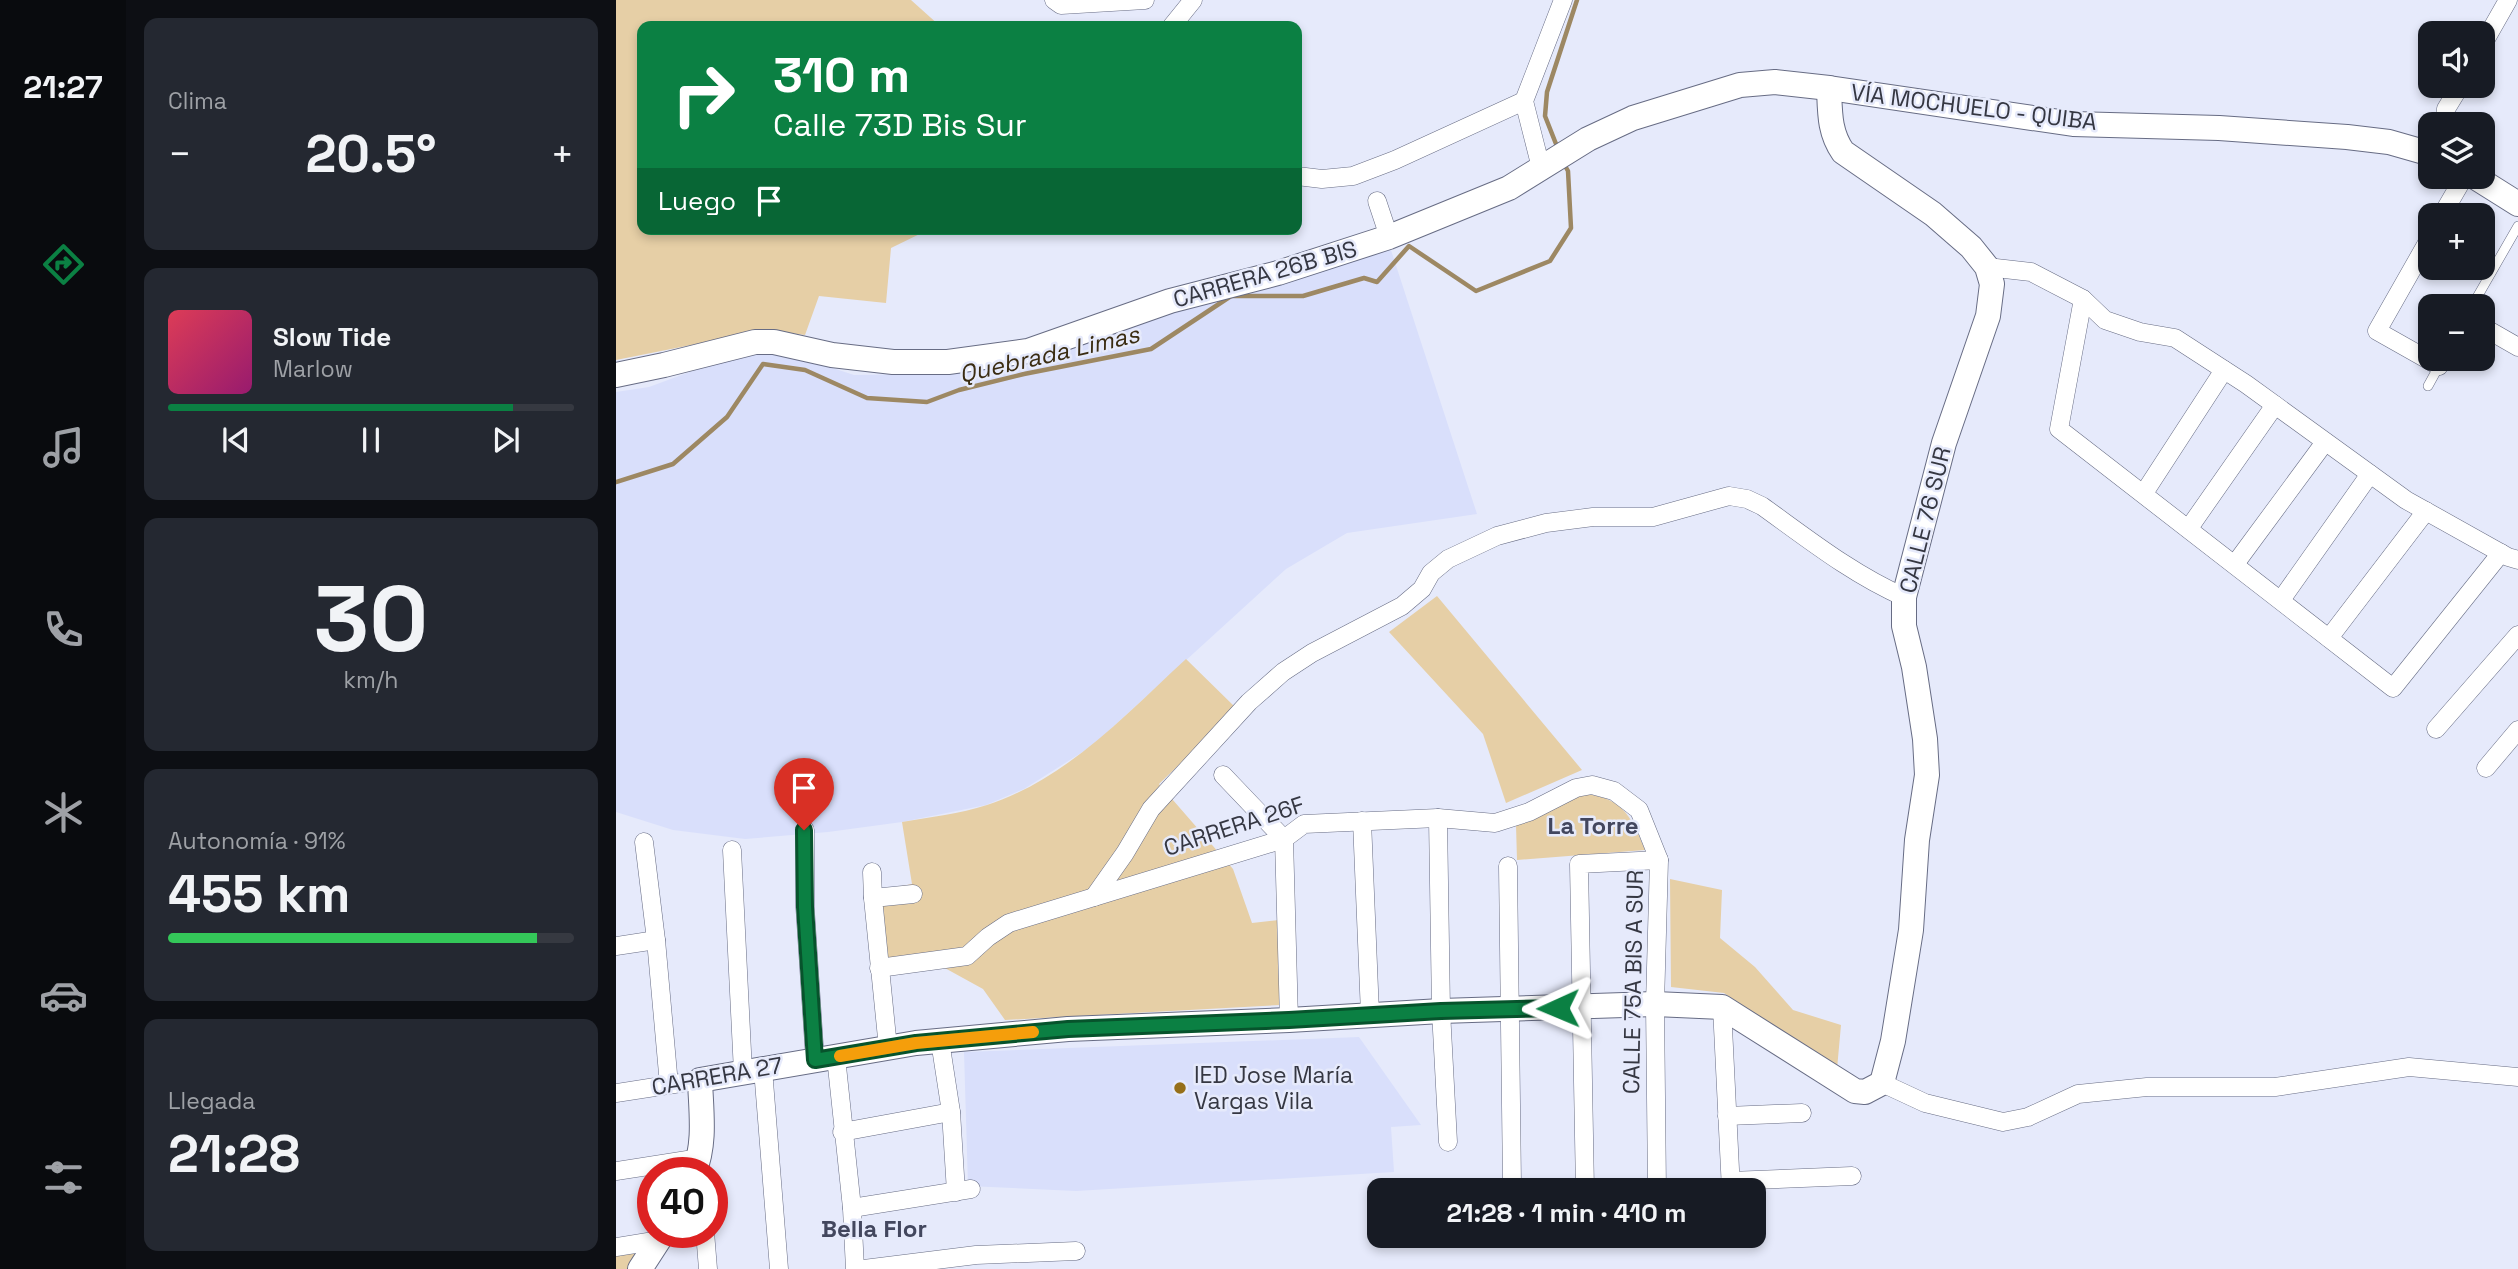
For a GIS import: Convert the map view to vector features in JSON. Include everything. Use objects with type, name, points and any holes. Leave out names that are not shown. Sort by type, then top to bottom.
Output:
[{"type":"street","points":[[1054,0],[1061,5],[1145,0]]},
{"type":"street","points":[[1176,21],[1193,0]]},
{"type":"street","points":[[1302,177],[1322,179],[1353,176],[1395,160],[1524,101],[1563,0]]},
{"type":"street","points":[[2495,23],[2508,0]]},
{"type":"street","name":"VÍA MOCHUELO - QUIBA","points":[[1554,159],[1633,118],[1740,85],[1775,82],[2073,124],[2219,128],[2347,137],[2389,142],[2418,150]]},
{"type":"street","points":[[1829,88],[1830,120],[1834,139],[1843,152],[1933,214],[1971,247],[1987,267],[2031,272],[2082,299],[2105,320],[2140,332],[2175,338],[2275,405],[2406,500],[2518,560]]},
{"type":"street","points":[[1524,101],[1554,159]]},
{"type":"street","name":"CARRERA 26B BIS","points":[[616,375],[664,366],[755,342],[774,342],[832,355],[893,362],[948,362],[1028,351],[1170,301],[1278,273],[1389,237],[1509,188],[1554,159]]},
{"type":"street","points":[[2495,189],[2518,204]]},
{"type":"street","points":[[1377,201],[1389,237]]},
{"type":"street","points":[[2418,259],[2377,331],[2418,352]]},
{"type":"street","name":"CALLE 76 SUR","points":[[1881,1083],[1893,1041],[1911,930],[1917,840],[1927,775],[1925,739],[1914,667],[1904,625],[1904,597],[1944,443],[1988,316],[1992,284],[1987,267]]},
{"type":"street","points":[[2082,299],[2059,429],[2393,688],[2501,553]]},
{"type":"street","points":[[2495,334],[2518,347]]},
{"type":"street","points":[[2144,493],[2224,370]]},
{"type":"street","points":[[2189,528],[2275,405]]},
{"type":"street","points":[[2235,564],[2325,442]]},
{"type":"street","points":[[2281,600],[2370,474]]},
{"type":"street","points":[[1094,897],[1151,809],[1249,702],[1283,672],[1312,653],[1402,606],[1422,589],[1431,573],[1448,559],[1497,536],[1546,523],[1593,517],[1653,517],[1729,496],[1762,506],[1854,571],[1904,597]]},
{"type":"street","points":[[2329,638],[2426,511]]},
{"type":"street","points":[[2436,729],[2518,635]]},
{"type":"street","points":[[2486,768],[2518,730]]},
{"type":"street","points":[[1223,775],[1284,839],[1289,1020]]},
{"type":"street","name":"CARRERA 26F","points":[[879,968],[967,956],[1009,923],[1284,839],[1304,824],[1438,818],[1495,823],[1529,812],[1576,788],[1592,785],[1614,792]]},
{"type":"street","name":"CALLE 75A BIS A SUR","points":[[1614,792],[1640,810],[1660,860],[1655,1004],[1657,1178]]},
{"type":"street","points":[[1438,818],[1441,1011],[1448,1142]]},
{"type":"street","points":[[1362,821],[1370,1014]]},
{"type":"street","points":[[804,830],[805,907],[825,1058],[842,1132],[852,1208],[855,1269]]},
{"type":"street","points":[[644,842],[670,1085]]},
{"type":"street","points":[[732,850],[753,1070],[779,1269]]},
{"type":"street","points":[[1586,1178],[1580,864],[1660,860]]},
{"type":"street","points":[[1508,866],[1512,1178]]},
{"type":"street","points":[[872,872],[888,1048]]},
{"type":"street","points":[[873,898],[913,894]]},
{"type":"street","points":[[616,946],[656,940]]},
{"type":"street","name":"CARRERA 27","points":[[616,1093],[888,1048],[1068,1029],[1441,1011],[1655,1004],[1722,1007]]},
{"type":"street","points":[[1722,1007],[1856,1091],[1865,1092],[1881,1083],[1926,1103],[2003,1122],[2028,1117],[2078,1094],[2147,1087],[2275,1087],[2409,1067],[2518,1077]]},
{"type":"street","points":[[1722,1007],[1731,1178]]},
{"type":"street","points":[[852,1208],[963,1190],[940,1041]]},
{"type":"street","points":[[699,1157],[702,1136],[700,1080]]},
{"type":"street","points":[[842,1132],[951,1112]]},
{"type":"street","points":[[1727,1116],[1802,1113]]},
{"type":"street","points":[[616,1171],[637,1170]]},
{"type":"street","points":[[1766,1183],[1852,1176]]},
{"type":"street","points":[[616,1247],[637,1242]]},
{"type":"street","points":[[640,1269],[654,1248]]},
{"type":"street","points":[[706,1248],[708,1269]]},
{"type":"street","points":[[864,1269],[976,1255],[1076,1251]]},
{"type":"lane","points":[[2479,294],[2518,226]]},
{"type":"lane","points":[[2428,386],[2436,371]]},
{"type":"shaded area","points":[[616,0],[911,0],[934,21],[637,21],[637,235],[918,235],[891,248],[886,303],[819,296],[805,335],[766,330],[616,360]]},
{"type":"shaded area","points":[[1390,247],[1477,514],[1347,533],[1286,569],[1092,746],[1024,789],[986,805],[902,822],[745,839],[673,830],[616,812],[616,392],[649,387],[736,355],[769,352],[799,357],[854,375],[931,374]]},
{"type":"shaded area","points":[[1437,596],[1582,770],[1506,803],[1483,734],[1389,632]]},
{"type":"shaded area","points":[[1186,659],[1237,709],[1159,784],[1233,869],[1252,923],[1279,920],[1280,1005],[1005,1020],[983,989],[943,967],[886,973],[874,891],[912,884],[902,822],[987,805],[1016,794],[1043,779],[1118,723]]},
{"type":"shaded area","points":[[1578,793],[1604,798],[1622,808],[1634,825],[1645,850],[1517,860],[1516,825]]},
{"type":"shaded area","points":[[1670,879],[1722,890],[1720,938],[1755,967],[1793,1010],[1841,1025],[1837,1069],[1724,993],[1671,987]]},
{"type":"shaded area","name":"IED Jose María Vargas Vila","points":[[1359,1037],[1421,1125],[1391,1127],[1394,1172],[1076,1191],[968,1186],[964,1052]]},
{"type":"shaded area","points":[[640,1252],[627,1269],[616,1269],[616,1256]]},
{"type":"waterway","name":"Quebrada Limas","points":[[1558,149],[1545,116],[1547,92],[1577,0]]},
{"type":"waterway","name":"Quebrada Limas","points":[[616,482],[673,464],[727,417],[763,364],[805,370],[867,398],[927,402],[959,390],[1024,374],[1151,349],[1231,296],[1303,296],[1364,278],[1377,282],[1409,246],[1476,291],[1550,261],[1571,228],[1568,171],[1564,164]]},
{"type":"slow traffic","points":[[840,1056],[916,1043],[1033,1032]]},
{"type":"place","name":"IED Jose María Vargas Vila","points":[[1180,1088]]},
{"type":"district","name":"La Torre","points":[[1593,825]]},
{"type":"district","name":"Bella Flor","points":[[874,1228]]},
{"type":"route","points":[[804,830],[805,907],[815,1060],[916,1043],[1068,1029],[1558,1008]]}]
